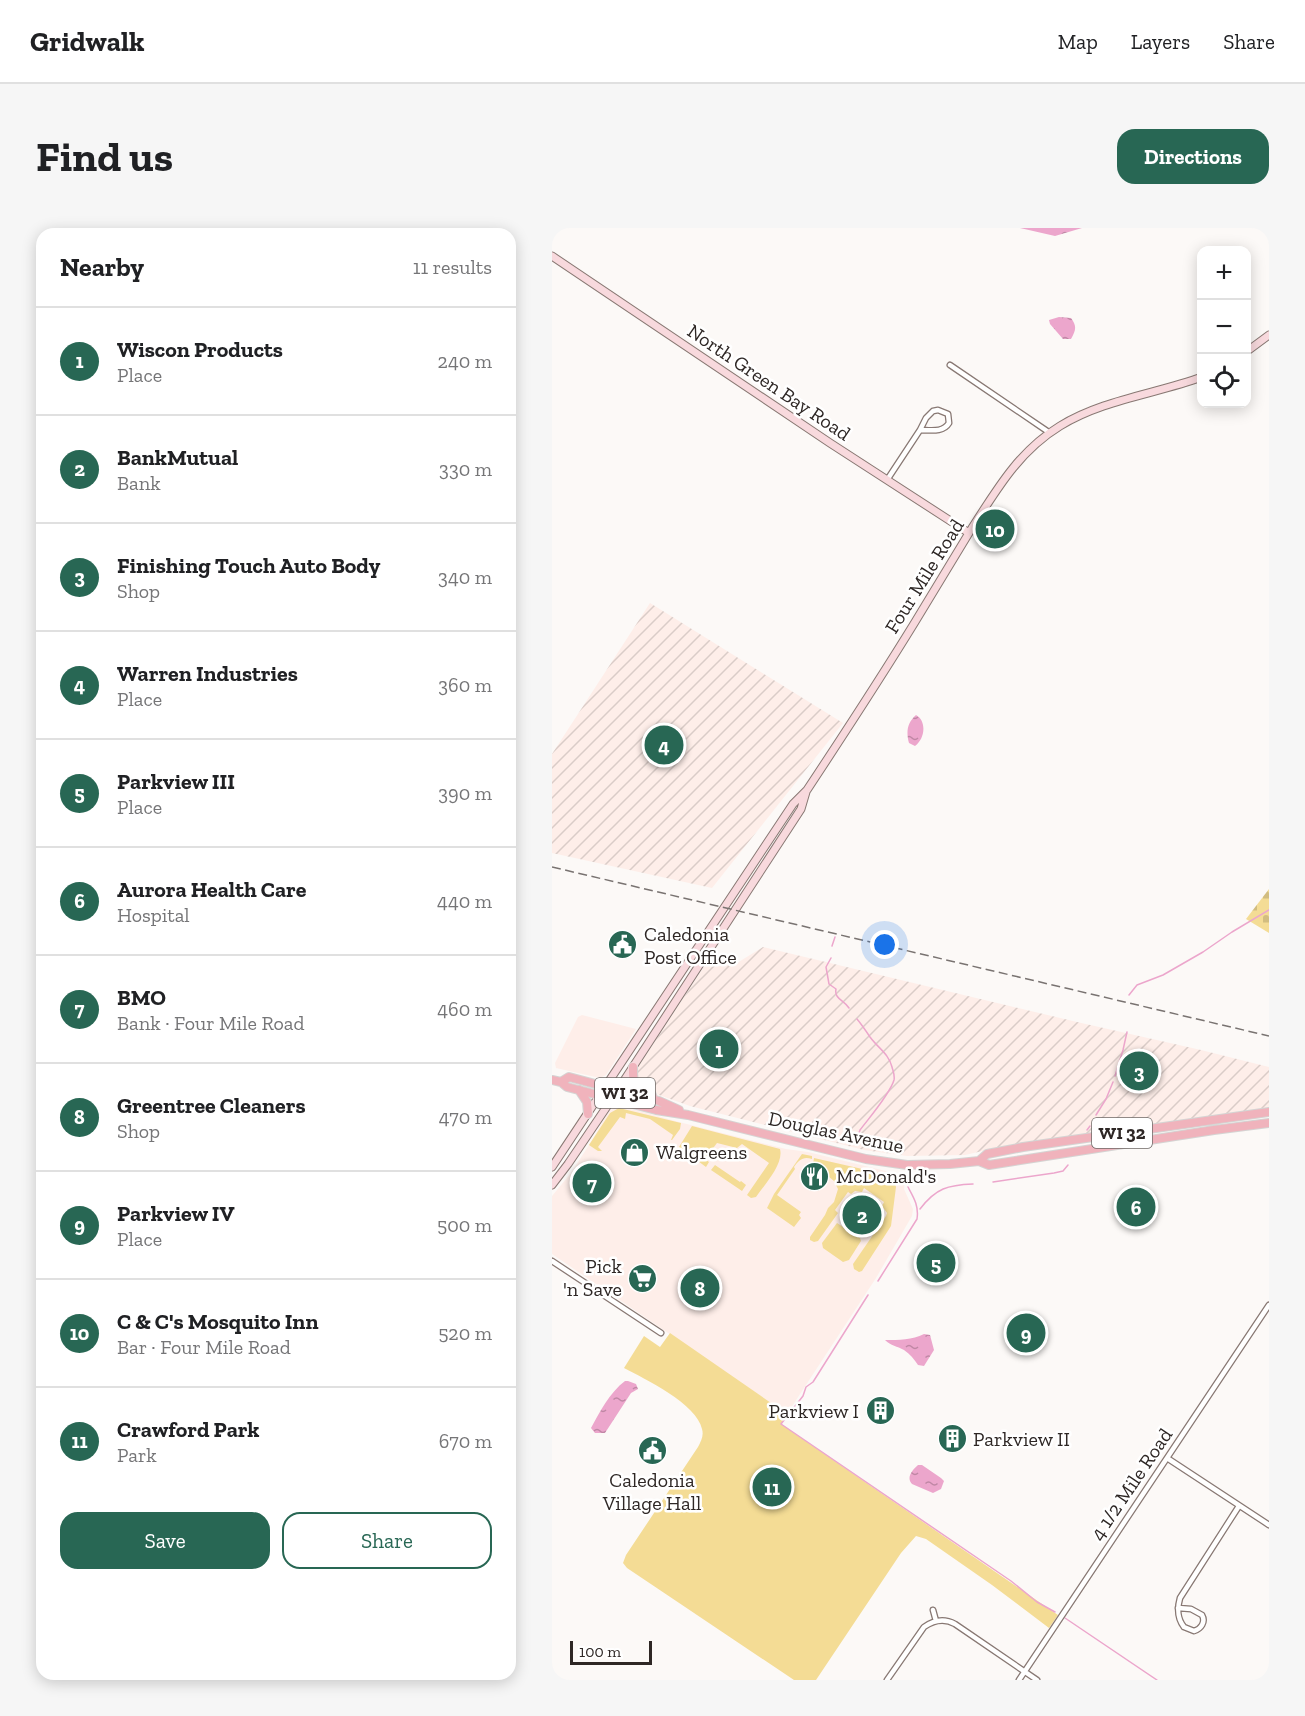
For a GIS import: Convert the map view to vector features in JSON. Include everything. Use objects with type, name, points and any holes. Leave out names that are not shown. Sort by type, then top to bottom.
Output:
[{"type":"main road","points":[[633,1067],[632,1075],[635,1086],[651,1093],[654,1100]]},
{"type":"main road","name":"Douglas Avenue","points":[[561,1082],[569,1077],[654,1100],[688,1115]]},
{"type":"main road","name":"Douglas Avenue","points":[[552,1080],[561,1082],[567,1087],[612,1099],[688,1115],[866,1159],[928,1165],[978,1161],[989,1165],[1269,1123]]},
{"type":"main road","points":[[579,1090],[587,1102],[588,1114]]},
{"type":"main road","name":"Douglas Avenue","points":[[978,1161],[987,1154],[1023,1147],[1269,1112]]},
{"type":"street","name":"North Green Bay Road","points":[[552,256],[969,533]]},
{"type":"street","points":[[1251,348],[1269,335]]},
{"type":"street","points":[[950,365],[1050,433]]},
{"type":"street","name":"Four Mile Road","points":[[552,1167],[793,804],[807,790],[1015,464],[1059,426],[1090,411],[1197,379]]},
{"type":"street","points":[[887,480],[926,418],[933,411],[942,410],[948,414],[949,423],[946,427],[940,430],[920,430]]},
{"type":"street","name":"Four Mile Road","points":[[552,1185],[612,1099],[801,809],[807,790]]},
{"type":"street","points":[[552,1261],[661,1333]]},
{"type":"street","name":"4 1/2 Mile Road","points":[[1019,1680],[1269,1305]]},
{"type":"street","points":[[1167,1458],[1269,1525]]},
{"type":"street","points":[[1178,1608],[1202,1614],[1203,1622],[1198,1630],[1194,1632],[1184,1628],[1178,1617],[1178,1608],[1180,1598],[1239,1506]]},
{"type":"street","points":[[933,1610],[936,1621]]},
{"type":"street","points":[[887,1680],[920,1631],[929,1623],[936,1621],[951,1622],[1037,1680]]},
{"type":"shaded area","points":[[650,603],[843,723],[712,888],[552,853],[552,754]]},
{"type":"shaded area","points":[[763,947],[1269,1067],[1269,1108],[1009,1145],[965,1155],[907,1156],[864,1150],[690,1106],[642,1089],[635,1082],[637,1069],[711,956],[737,963]]},
{"type":"shaded area","points":[[582,1015],[636,1029],[606,1075],[600,1078],[556,1068],[555,1063],[578,1017]]},
{"type":"shaded area","points":[[617,1106],[786,1149],[808,1152],[906,1176],[904,1189],[913,1209],[912,1216],[876,1278],[787,1414],[552,1254],[552,1196],[571,1173],[609,1111]]},
{"type":"green space","points":[[1269,889],[1269,933],[1246,919]]},
{"type":"green space","points":[[619,1108],[681,1123],[680,1129],[671,1140],[673,1135],[650,1119],[626,1113],[625,1119],[620,1117],[598,1147],[602,1151],[598,1151],[589,1145],[610,1113]]},
{"type":"green space","points":[[692,1126],[780,1149],[777,1167],[756,1197],[751,1198],[747,1195],[769,1163],[742,1144],[737,1148],[717,1143],[705,1159],[709,1162],[706,1167],[679,1147]]},
{"type":"green space","points":[[802,1154],[812,1156],[812,1159],[804,1158],[798,1162],[777,1195],[801,1212],[799,1215],[801,1218],[794,1227],[767,1208]]},
{"type":"green space","points":[[814,1158],[893,1176],[896,1187],[891,1226],[862,1271],[854,1269],[853,1264],[886,1216],[887,1213],[882,1206],[884,1202],[864,1188],[862,1192],[855,1191],[851,1194],[848,1192],[835,1210],[838,1213],[818,1241],[810,1240],[828,1208],[834,1202],[838,1189],[834,1181],[813,1164]]},
{"type":"green space","points":[[715,1165],[746,1185],[742,1191],[711,1170]]},
{"type":"green space","points":[[837,1223],[861,1241],[849,1260],[843,1262],[823,1248],[822,1243]]},
{"type":"green space","points":[[670,1333],[787,1414],[781,1424],[1058,1615],[1049,1628],[926,1539],[916,1536],[901,1553],[816,1680],[794,1680],[627,1568],[623,1563],[626,1555],[698,1447],[702,1436],[702,1429],[691,1410],[669,1393],[624,1368],[644,1336],[660,1347]]},
{"type":"water","points":[[1020,228],[1082,228],[1055,236]]},
{"type":"water","points":[[1059,317],[1071,318],[1073,321],[1075,328],[1071,339],[1063,339],[1050,324],[1049,320]]},
{"type":"water","points":[[916,715],[922,721],[923,735],[915,746],[909,743],[908,731],[909,724]]},
{"type":"water","points":[[924,1334],[930,1335],[934,1350],[924,1366],[918,1365],[906,1352],[885,1340],[910,1339]]},
{"type":"water","points":[[625,1381],[636,1384],[638,1389],[631,1393],[605,1433],[595,1433],[591,1428],[610,1397]]},
{"type":"water","points":[[918,1465],[922,1465],[944,1481],[941,1489],[933,1493],[910,1482],[912,1472]]},
{"type":"waterway","points":[[1129,995],[1137,985],[1163,975],[1269,910]]},
{"type":"waterway","points":[[832,946],[835,937]]},
{"type":"waterway","points":[[831,958],[826,967],[829,984],[836,989],[838,997],[849,1008]]},
{"type":"waterway","points":[[857,1019],[888,1058],[894,1076],[888,1092],[858,1136]]},
{"type":"waterway","points":[[1115,1076],[1127,1032]]},
{"type":"waterway","points":[[1096,1115],[1113,1082]]},
{"type":"waterway","points":[[1087,1130],[1090,1126]]},
{"type":"waterway","points":[[993,1182],[1063,1171],[1068,1165]]},
{"type":"waterway","points":[[920,1209],[932,1196],[943,1189],[956,1185],[973,1184]]},
{"type":"waterway","points":[[878,1281],[917,1219],[917,1206],[908,1187]]},
{"type":"waterway","points":[[868,1295],[813,1382],[806,1387],[803,1396],[781,1424],[1011,1581],[1037,1602],[1055,1612]]},
{"type":"waterway","points":[[1065,1618],[1157,1680]]},
{"type":"railway","points":[[552,867],[1269,1036]]},
{"type":"place","name":"C & C's Mosquito Inn","points":[[995,529]]},
{"type":"place","name":"Warren Industries","points":[[664,745]]},
{"type":"place","name":"Caledonia Post Office","points":[[623,945]]},
{"type":"place","name":"Wiscon Products","points":[[719,1049]]},
{"type":"place","name":"Finishing Touch Auto Body","points":[[1139,1071]]},
{"type":"place","name":"Walgreens","points":[[635,1152]]},
{"type":"place","name":"McDonald's","points":[[815,1176]]},
{"type":"place","name":"BMO","points":[[592,1183]]},
{"type":"place","name":"Aurora Health Care","points":[[1136,1207]]},
{"type":"place","name":"BankMutual","points":[[862,1215]]},
{"type":"place","name":"Parkview III","points":[[936,1263]]},
{"type":"place","name":"Pick 'n Save","points":[[643,1278]]},
{"type":"place","name":"Greentree Cleaners","points":[[700,1288]]},
{"type":"place","name":"Parkview IV","points":[[1026,1333]]},
{"type":"place","name":"Parkview I","points":[[880,1411]]},
{"type":"place","name":"Parkview II","points":[[952,1439]]},
{"type":"place","name":"Caledonia Village Hall","points":[[652,1450]]},
{"type":"place","name":"Crawford Park","points":[[772,1487]]}]
